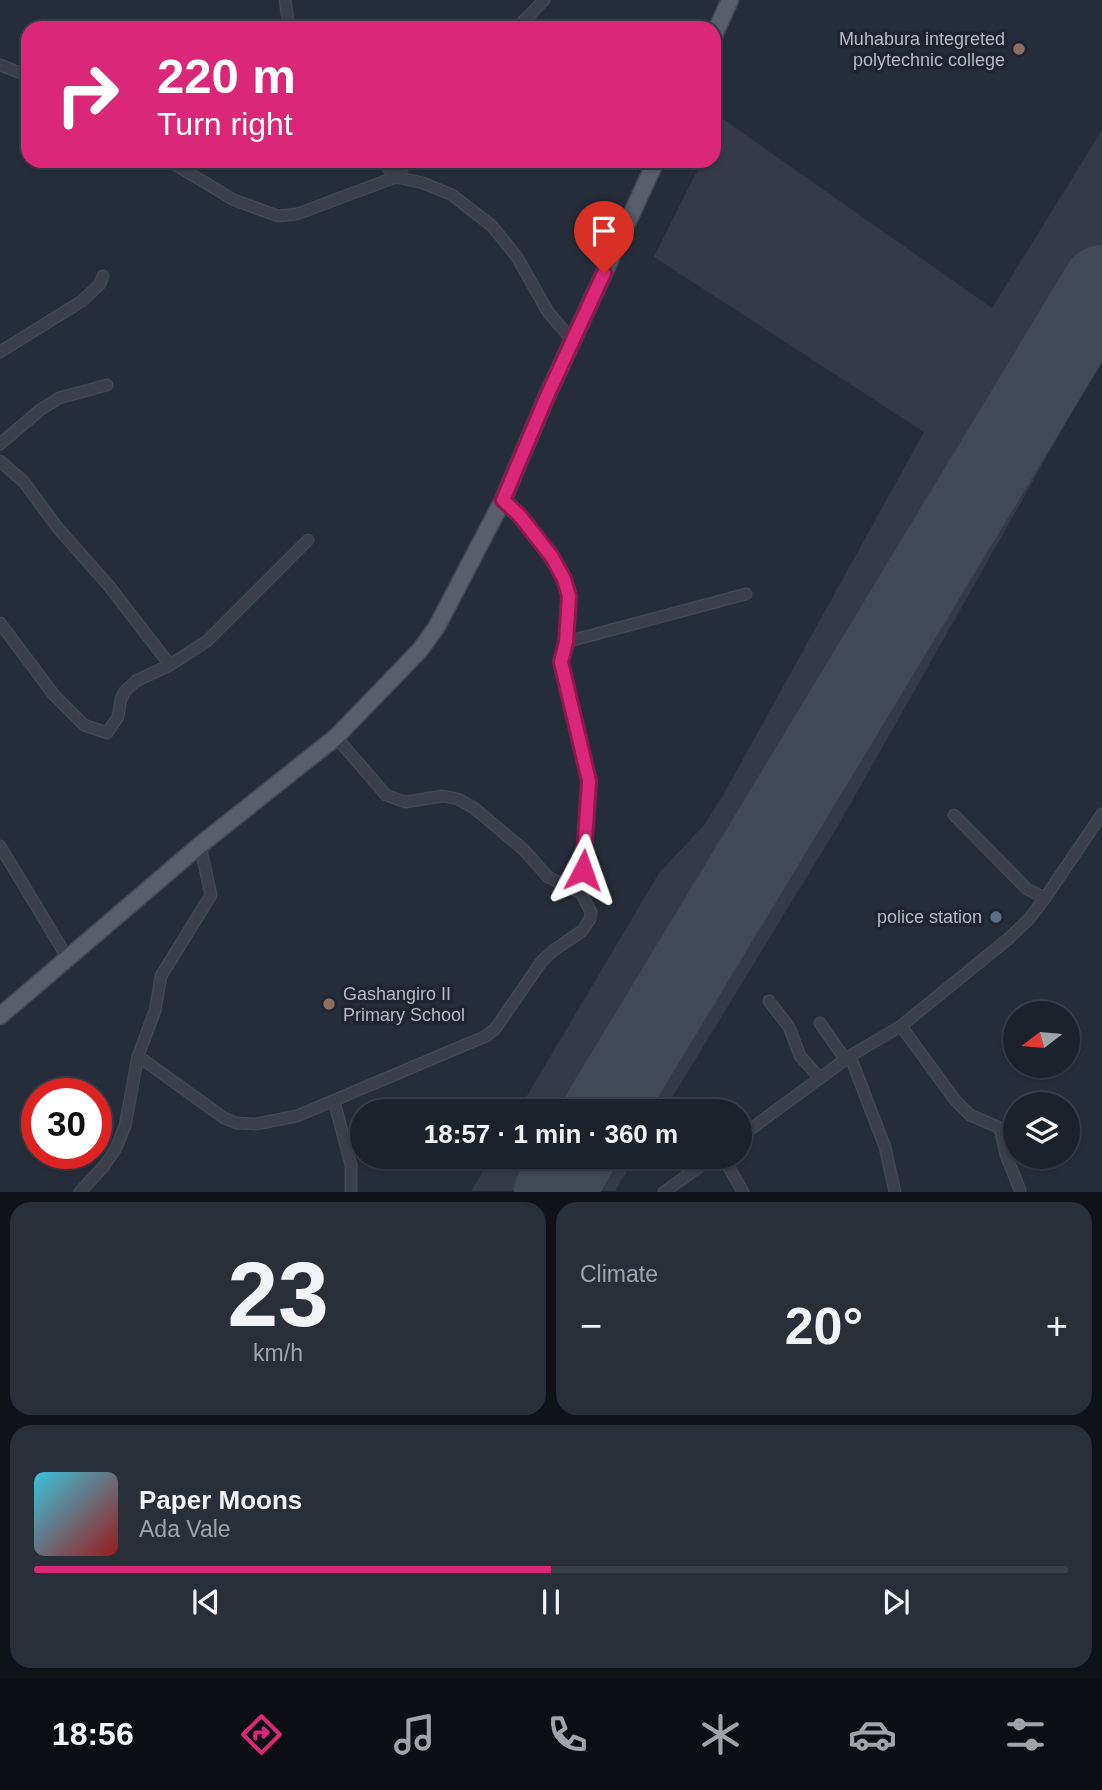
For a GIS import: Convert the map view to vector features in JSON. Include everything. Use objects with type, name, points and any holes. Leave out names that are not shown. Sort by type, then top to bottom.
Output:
[{"type":"main road","points":[[720,21],[730,0]]},
{"type":"main road","points":[[0,1016],[200,845],[336,737],[420,650],[436,628],[503,500],[547,396],[653,168]]},
{"type":"street","points":[[285,0],[288,21]]},
{"type":"street","points":[[524,21],[544,0]]},
{"type":"street","points":[[0,65],[21,73]]},
{"type":"street","points":[[181,168],[234,200],[278,216],[297,214],[397,177],[424,183],[452,195],[492,226],[517,257],[548,312],[573,341]]},
{"type":"street","points":[[389,168],[397,177]]},
{"type":"street","points":[[397,177],[403,168]]},
{"type":"street","points":[[0,352],[82,301],[100,284],[103,276]]},
{"type":"street","points":[[0,444],[31,417],[59,398],[107,384]]},
{"type":"street","points":[[0,461],[24,482],[57,527],[109,586],[170,665]]},
{"type":"street","points":[[138,1056],[236,1124],[256,1124],[297,1116],[486,1036],[495,1029],[542,961],[582,931],[590,919],[591,912],[581,893],[589,781],[561,662],[566,642],[569,596],[564,579],[552,557],[520,516],[503,500]]},
{"type":"street","points":[[0,624],[54,695],[84,725],[107,733],[118,717],[125,691],[136,681],[170,665],[206,641],[308,540]]},
{"type":"street","points":[[566,642],[746,594]]},
{"type":"street","points":[[336,737],[386,795],[405,802],[443,796],[458,799],[474,808],[524,850],[548,877],[581,893]]},
{"type":"street","points":[[752,1128],[848,1058],[901,1026],[1008,939],[1029,919],[1045,898],[1102,814]]},
{"type":"street","points":[[954,815],[1027,889],[1045,898]]},
{"type":"street","points":[[80,1192],[104,1166],[116,1148],[125,1126],[138,1056],[155,1011],[161,976],[211,895],[200,845]]},
{"type":"street","points":[[0,846],[67,957]]},
{"type":"street","points":[[769,1001],[789,1027],[800,1056],[820,1078]]},
{"type":"street","points":[[820,1023],[848,1058],[886,1147],[895,1192]]},
{"type":"street","points":[[901,1026],[955,1100],[970,1115],[1000,1128],[1006,1155],[1020,1190]]},
{"type":"street","points":[[334,1101],[351,1165],[351,1192]]},
{"type":"street","points":[[664,1192],[696,1169]]},
{"type":"street","points":[[730,1169],[743,1192]]},
{"type":"shaded area","points":[[723,119],[992,308],[1102,130],[1102,359],[839,824],[671,1099],[525,1099],[659,873],[704,825],[722,797],[924,432],[654,257],[698,168],[721,168]]},
{"type":"shaded area","points":[[485,1169],[629,1169],[615,1191],[471,1191]]},
{"type":"runway","points":[[610,1099],[1102,285]]},
{"type":"runway","points":[[554,1192],[568,1169]]},
{"type":"place","name":"Muhabura integreted polytechnic college","points":[[1019,49]]},
{"type":"place","name":"police station","points":[[996,917]]},
{"type":"place","name":"Gashangiro II Primary School","points":[[329,1004]]},
{"type":"route","points":[[583,870],[589,781],[561,662],[566,642],[569,596],[564,579],[552,557],[520,516],[503,500],[604,273]]}]
